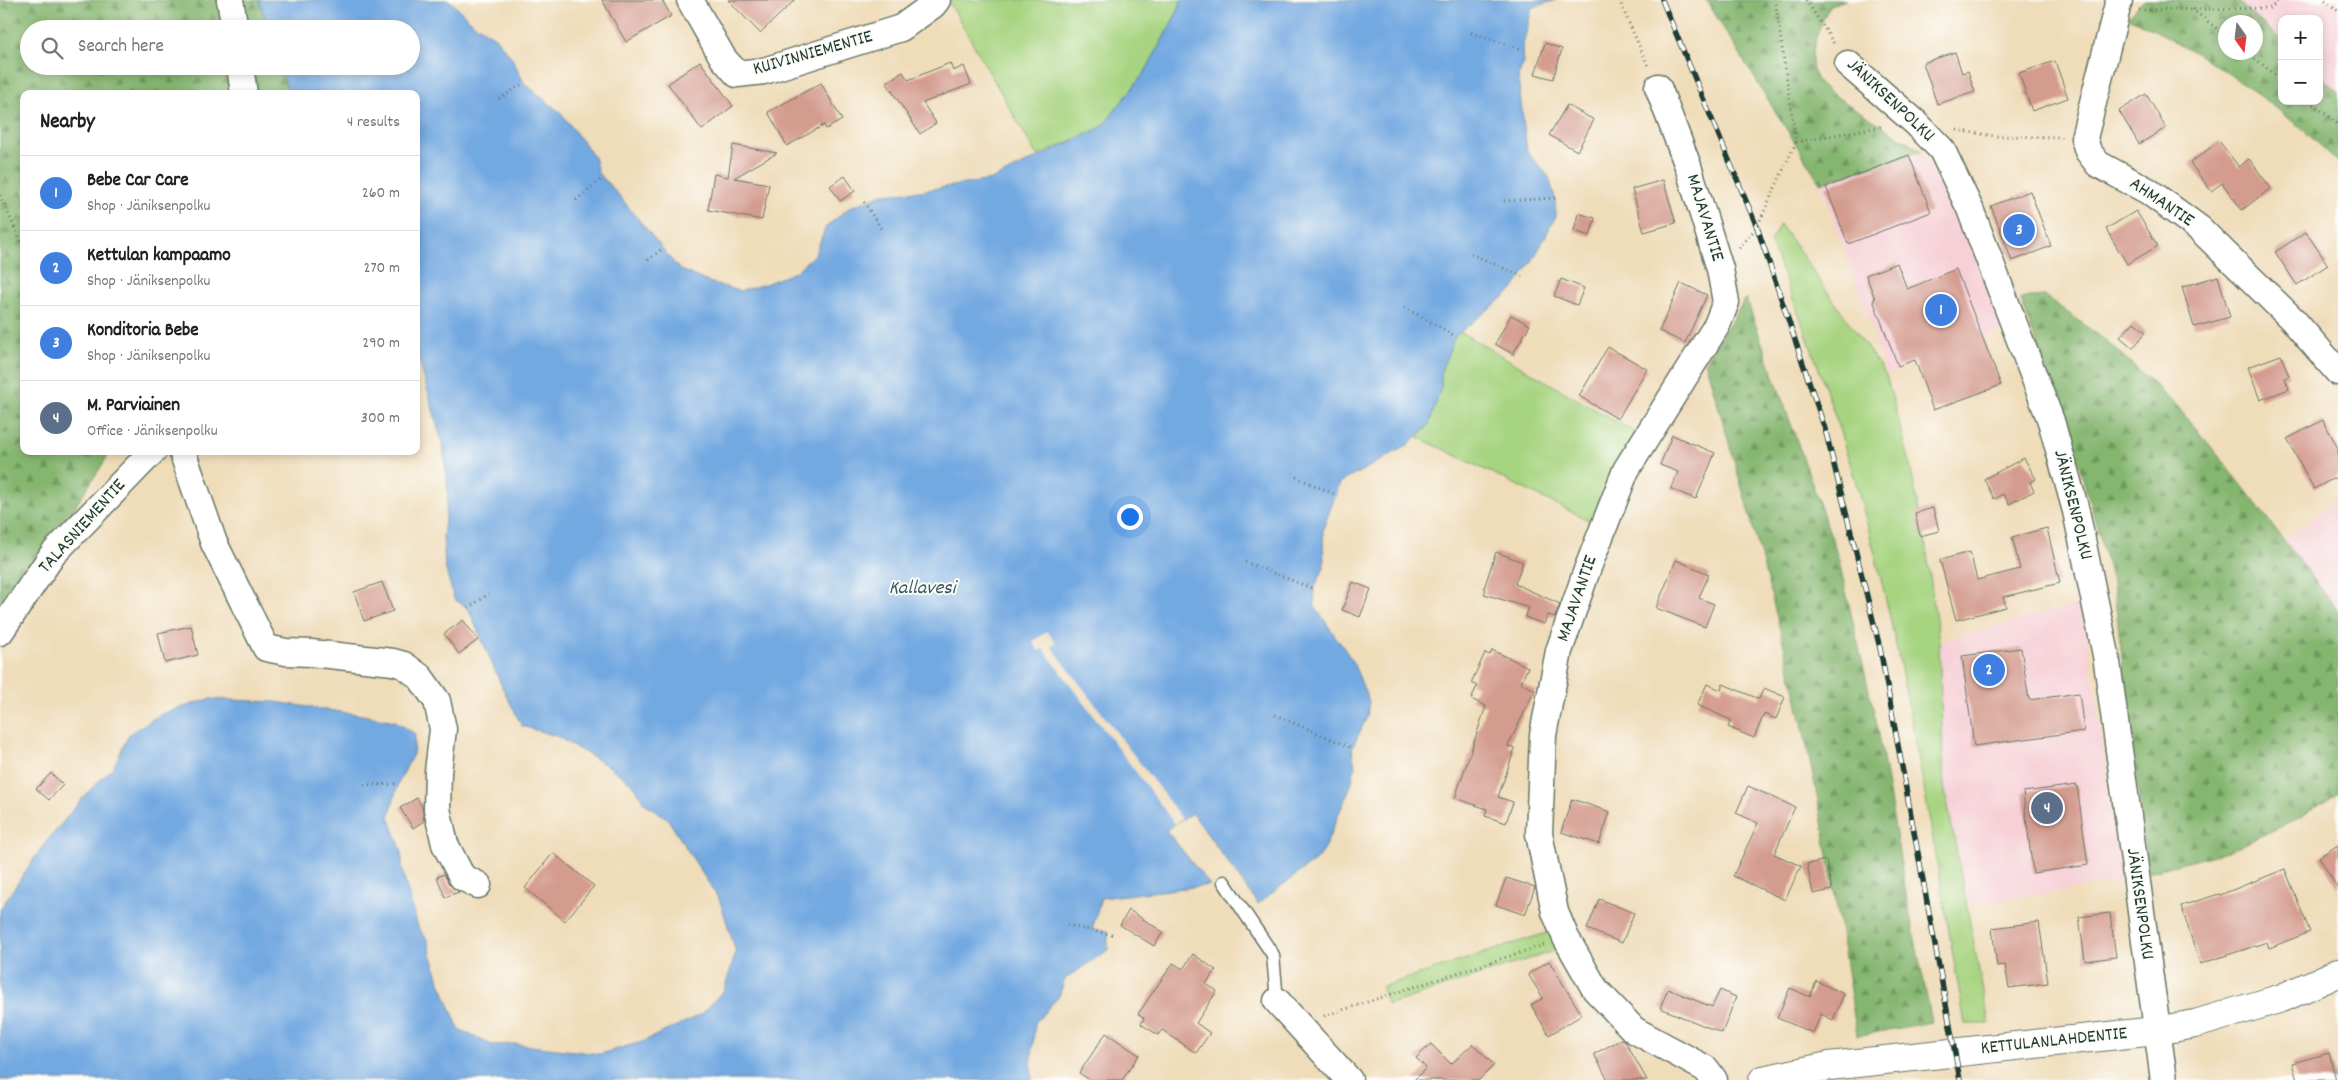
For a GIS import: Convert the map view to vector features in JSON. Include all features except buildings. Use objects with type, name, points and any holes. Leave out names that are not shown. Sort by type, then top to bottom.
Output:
[{"type":"street","points":[[230,0],[233,20]]},
{"type":"street","name":"KUIVINNIEMENTIE","points":[[690,0],[723,58],[737,74],[764,71],[901,28],[937,0]]},
{"type":"street","name":"AHMANTIE","points":[[2117,5],[2084,138],[2088,151],[2098,164],[2148,191],[2200,229],[2293,320],[2338,372]]},
{"type":"street","name":"JÄNIKSENPOLKU","points":[[1848,64],[1916,123],[1942,150],[1970,209],[2050,421],[2076,511],[2106,655],[2164,1080]]},
{"type":"street","points":[[241,75],[243,90]]},
{"type":"street","name":"MAJAVANTIE","points":[[1658,87],[1688,166],[1720,269],[1726,302],[1717,325],[1626,470],[1587,570],[1559,651],[1543,735],[1539,834],[1555,912],[1566,938],[1595,989],[1634,1030],[1706,1069],[1714,1080]]},
{"type":"street","name":"TALASNIEMENTIE","points":[[0,632],[54,554],[149,455]]},
{"type":"street","points":[[183,455],[214,543],[266,648],[286,652],[311,653],[404,665],[420,677],[436,701],[443,729],[438,772],[438,809],[445,844],[462,877],[478,885]]},
{"type":"street","name":"KETTULANLAHDENTIE","points":[[1763,1080],[1829,1066],[2156,1031],[2194,1024],[2282,998],[2338,973]]},
{"type":"street","points":[[1277,1001],[1350,1080]]},
{"type":"lane","points":[[1224,882],[1273,955],[1277,1001]]},
{"type":"path","points":[[1619,0],[1658,87]]},
{"type":"path","points":[[1720,269],[1757,227],[1796,142],[1775,0]]},
{"type":"path","name":"JÄNIKSENPOLKU","points":[[1806,0],[1848,64]]},
{"type":"path","points":[[2117,5],[2191,9],[2271,8],[2278,0]]},
{"type":"path","points":[[2325,0],[2338,11]]},
{"type":"path","points":[[2191,9],[2218,30]]},
{"type":"path","points":[[1471,33],[1522,49]]},
{"type":"path","points":[[2257,60],[2278,77]]},
{"type":"path","points":[[499,98],[524,83]]},
{"type":"path","points":[[2314,105],[2338,123]]},
{"type":"path","points":[[576,200],[603,178]]},
{"type":"path","points":[[0,195],[20,240]]},
{"type":"path","points":[[1504,201],[1555,198]]},
{"type":"path","points":[[864,202],[882,230]]},
{"type":"path","points":[[648,260],[662,249]]},
{"type":"path","points":[[1471,254],[1522,276]]},
{"type":"path","points":[[1404,307],[1455,336]]},
{"type":"path","points":[[1296,477],[1334,494]]},
{"type":"path","points":[[1245,562],[1314,589]]},
{"type":"path","points":[[468,608],[489,594]]},
{"type":"path","points":[[1275,715],[1352,748]]},
{"type":"path","points":[[364,786],[398,784]]},
{"type":"path","points":[[1067,925],[1113,935]]},
{"type":"path","points":[[1298,1024],[1566,938]]},
{"type":"shaded area","points":[[2236,0],[2338,0],[2338,92],[2323,79],[2323,15],[2278,15],[2278,37],[2263,24],[2263,15],[2253,15]]},
{"type":"shaded area","points":[[1922,151],[1941,181],[1968,238],[2004,329],[1886,375],[1871,324],[1820,183]]},
{"type":"shaded area","points":[[2338,498],[2338,611],[2284,540]]},
{"type":"shaded area","points":[[2082,603],[2122,881],[1968,905],[1944,785],[1939,642]]},
{"type":"green space","points":[[0,0],[259,0],[265,20],[20,20],[20,75],[283,75],[288,90],[20,90],[20,455],[108,455],[0,624]]},
{"type":"green space","points":[[948,0],[1181,0],[1179,9],[1145,72],[1102,127],[1037,156]]},
{"type":"green space","points":[[1706,0],[1846,0],[1830,5],[1818,32],[1812,63],[1818,82],[1829,92],[1922,151],[1820,183]]},
{"type":"green space","points":[[2144,0],[2236,0],[2253,15],[2218,15],[2218,60],[2263,60],[2263,24],[2278,37],[2278,105],[2323,105],[2323,79],[2338,92],[2338,162],[2290,119],[2239,81],[2157,31],[2128,17]]},
{"type":"green space","points":[[1780,224],[1886,375],[1908,455],[1926,547],[1939,642],[1944,785],[1989,1024],[1965,1024],[1918,754],[1875,553],[1828,394],[1770,242]]},
{"type":"green space","points":[[2045,296],[2109,343],[2176,405],[2228,467],[2338,611],[2338,793],[2299,818],[2227,852],[2148,872],[2113,583],[2074,447],[2020,298]]},
{"type":"green space","points":[[1746,298],[1837,553],[1879,734],[1907,900],[1932,1022],[1857,1036],[1814,778],[1784,646],[1759,550],[1705,361]]},
{"type":"green space","points":[[1460,332],[1636,433],[1592,522],[1418,437],[1429,425],[1441,387],[1441,371],[1455,336]]},
{"type":"green space","points":[[1552,931],[1560,949],[1388,1005],[1381,987]]},
{"type":"water","name":"Kallavesi","points":[[259,0],[449,0],[474,24],[495,37],[512,58],[524,83],[561,113],[594,157],[598,173],[617,193],[679,269],[705,281],[740,291],[765,284],[795,272],[815,254],[826,227],[850,207],[883,194],[920,191],[991,180],[1102,127],[1145,72],[1179,9],[1181,0],[1556,0],[1532,8],[1522,49],[1523,63],[1518,77],[1527,152],[1549,177],[1555,198],[1556,216],[1534,258],[1513,290],[1455,336],[1441,371],[1441,387],[1429,425],[1408,445],[1340,483],[1323,529],[1324,568],[1314,589],[1315,607],[1352,660],[1369,701],[1367,717],[1352,748],[1355,767],[1351,785],[1324,849],[1317,859],[1258,904],[1192,813],[1166,830],[1210,885],[1101,898],[1092,930],[1108,931],[1108,950],[1065,979],[1059,996],[1035,1023],[1031,1065],[1032,1080],[0,1080],[0,909],[40,850],[85,795],[114,766],[129,734],[161,714],[209,699],[275,702],[362,715],[395,721],[415,734],[413,754],[398,784],[389,817],[401,849],[403,874],[418,927],[427,939],[438,977],[459,1029],[492,1045],[514,1044],[600,1054],[642,1042],[702,1014],[724,990],[736,952],[720,901],[667,818],[644,803],[635,786],[610,767],[556,736],[522,726],[504,691],[468,608],[454,599],[445,567],[443,537],[448,492],[443,446],[420,363],[420,90],[288,90],[283,75],[420,75],[420,20],[265,20]]},
{"type":"pier","points":[[1047,631],[1056,642],[1051,646],[1182,819],[1175,824],[1043,648],[1039,651],[1033,642]]},
{"type":"railway","points":[[1662,0],[1757,227],[1825,429],[1880,648],[1960,1080]]},
{"type":"place","name":"Konditoria Bebe","points":[[2019,230]]},
{"type":"place","name":"Bebe Car Care","points":[[1941,310]]},
{"type":"place","name":"Kettulan kampaamo","points":[[1989,670]]},
{"type":"place","name":"M. Parviainen","points":[[2047,808]]}]
